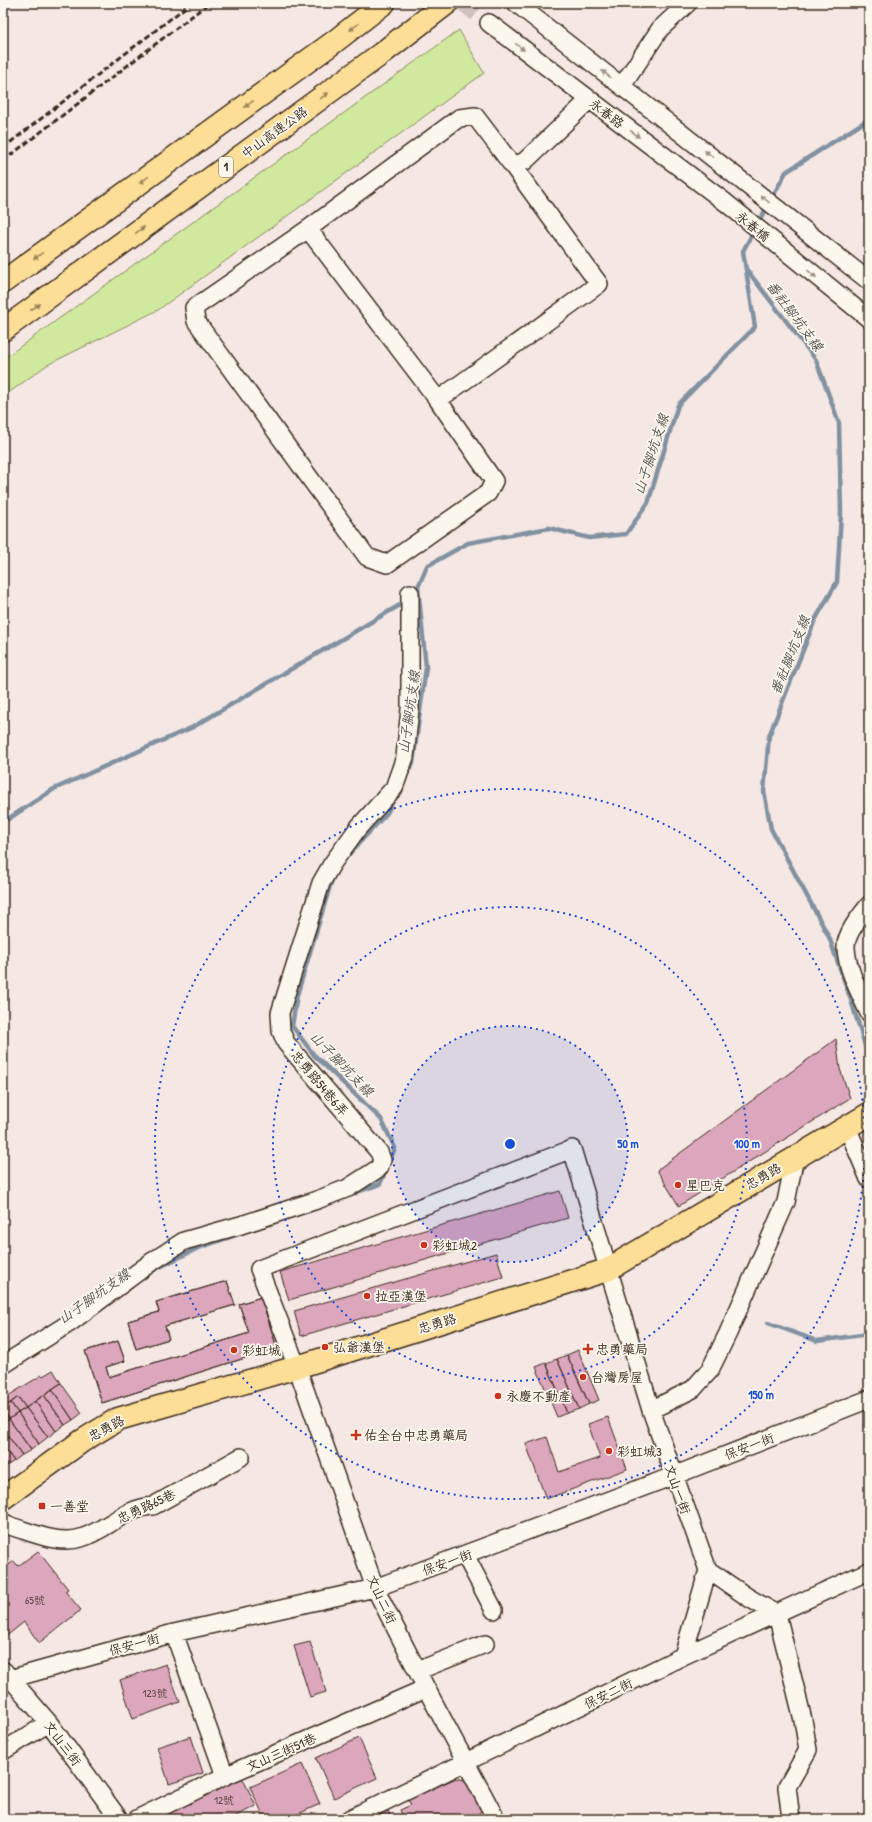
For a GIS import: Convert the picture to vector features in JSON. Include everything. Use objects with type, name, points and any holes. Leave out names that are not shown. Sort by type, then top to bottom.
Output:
[{"type":"main road","points":[[3,282],[321,51],[384,3]]},
{"type":"main road","name":"中山高速公路","points":[[3,330],[381,54],[447,3]]},
{"type":"main road","name":"忠勇路","points":[[3,1498],[82,1441],[118,1419],[297,1367],[607,1270],[795,1156],[859,1120]]},
{"type":"street","points":[[516,3],[869,281]]},
{"type":"street","points":[[622,86],[660,29],[688,3]]},
{"type":"street","name":"永春路","points":[[489,23],[725,202]]},
{"type":"street","points":[[513,166],[525,161],[589,100]]},
{"type":"street","points":[[308,229],[438,400],[494,481],[488,493],[387,564],[367,557],[196,321],[194,308],[308,229],[459,118],[475,116],[599,284],[438,400]]},
{"type":"street","name":"永春橋","points":[[725,202],[869,319]]},
{"type":"street","name":"忠勇路54巷6弄","points":[[3,1365],[71,1322],[150,1263],[184,1241],[241,1225],[317,1200],[348,1188],[379,1168],[382,1160],[379,1152],[286,1043],[281,1031],[280,1013],[321,883],[332,864],[358,828],[394,788],[405,757],[410,709],[410,593]]},
{"type":"street","points":[[869,905],[854,924],[845,947],[852,974],[869,1013]]},
{"type":"street","points":[[859,1120],[869,1179]]},
{"type":"street","name":"文山二街","points":[[496,1819],[417,1671],[375,1588],[297,1367],[259,1268],[572,1150],[607,1270]]},
{"type":"street","points":[[651,1410],[693,1389],[710,1370],[786,1202],[795,1156]]},
{"type":"street","name":"文山一街","points":[[607,1270],[673,1476],[708,1570]]},
{"type":"street","name":"保安一街","points":[[6,1674],[174,1633],[375,1588],[673,1476],[869,1400]]},
{"type":"street","name":"忠勇路65巷","points":[[3,1522],[10,1526],[56,1540],[80,1539],[140,1507],[153,1506],[240,1457]]},
{"type":"street","points":[[465,1555],[494,1610]]},
{"type":"street","points":[[683,1656],[708,1570],[749,1598],[777,1614],[803,1720],[808,1750],[787,1787],[791,1819]]},
{"type":"street","name":"保安二街","points":[[349,1819],[683,1656],[869,1571]]},
{"type":"street","points":[[174,1633],[225,1776]]},
{"type":"street","points":[[417,1671],[485,1644]]},
{"type":"street","name":"文山三街","points":[[6,1674],[49,1723],[118,1819]]},
{"type":"street","name":"文山三街51巷","points":[[137,1819],[225,1776],[426,1688]]},
{"type":"street","points":[[3,1752],[49,1723]]},
{"type":"green space","points":[[459,30],[484,73],[158,310],[47,365],[3,397],[3,359]]},
{"type":"building","points":[[836,1039],[840,1069],[850,1098],[679,1206],[657,1170]]},
{"type":"building","name":"彩虹城2","points":[[560,1191],[568,1218],[289,1300],[280,1272]]},
{"type":"building","name":"彩虹城2","points":[[496,1253],[503,1277],[301,1336],[294,1311]]},
{"type":"building","name":"彩虹城","points":[[227,1281],[235,1305],[165,1326],[169,1339],[136,1349],[128,1321],[159,1312],[156,1302]]},
{"type":"building","name":"彩虹城","points":[[227,1281],[235,1305],[165,1326],[169,1339],[136,1349],[128,1321],[159,1312],[156,1302]]},
{"type":"building","name":"彩虹城","points":[[261,1297],[277,1348],[102,1403],[85,1351],[118,1341],[125,1361],[106,1367],[109,1377],[249,1333],[239,1304]]},
{"type":"building","name":"彩虹城","points":[[261,1297],[277,1348],[102,1403],[85,1351],[118,1341],[125,1361],[106,1367],[109,1377],[249,1333],[239,1304]]},
{"type":"building","name":"台灣房屋","points":[[578,1350],[599,1400],[589,1404],[567,1355]]},
{"type":"building","points":[[567,1355],[589,1404],[579,1409],[557,1359]]},
{"type":"building","points":[[557,1359],[579,1409],[567,1413],[546,1363]]},
{"type":"building","points":[[546,1363],[567,1413],[557,1417],[536,1367]]},
{"type":"building","points":[[53,1370],[61,1383],[26,1408],[18,1397],[3,1408],[3,1399]]},
{"type":"building","points":[[61,1383],[82,1413],[73,1420],[52,1389]]},
{"type":"building","points":[[52,1389],[73,1420],[65,1425],[44,1395]]},
{"type":"building","points":[[44,1395],[65,1425],[56,1431],[35,1401]]},
{"type":"building","points":[[18,1397],[26,1408],[18,1413],[11,1403]]},
{"type":"building","points":[[35,1401],[56,1431],[48,1437],[26,1408]]},
{"type":"building","points":[[11,1403],[18,1413],[9,1419],[3,1408]]},
{"type":"building","points":[[26,1408],[48,1437],[39,1444],[18,1413]]},
{"type":"building","points":[[3,1410],[9,1419],[3,1424]]},
{"type":"building","points":[[18,1413],[39,1444],[31,1450],[9,1419]]},
{"type":"building","name":"彩虹城3","points":[[608,1417],[627,1469],[546,1499],[526,1444],[547,1437],[559,1472],[600,1458],[588,1424]]},
{"type":"building","points":[[9,1419],[31,1450],[22,1455],[3,1429],[3,1424]]},
{"type":"building","points":[[3,1429],[22,1455],[14,1461],[3,1446]]},
{"type":"building","points":[[3,1446],[14,1461],[5,1467],[3,1464]]},
{"type":"building","points":[[38,1551],[68,1589],[65,1591],[81,1610],[39,1643],[24,1622],[4,1638],[3,1569],[14,1561],[18,1566]]},
{"type":"building","points":[[310,1642],[326,1692],[310,1697],[294,1646]]},
{"type":"building","points":[[166,1664],[180,1702],[133,1719],[120,1680]]},
{"type":"building","points":[[191,1736],[203,1773],[169,1784],[157,1747]]},
{"type":"building","points":[[359,1738],[377,1778],[334,1798],[316,1758]]},
{"type":"building","points":[[302,1764],[320,1804],[287,1819],[265,1819],[250,1787]]},
{"type":"building","points":[[242,1777],[256,1806],[230,1819],[171,1819],[168,1813]]},
{"type":"building","points":[[456,1778],[469,1781],[484,1808],[478,1814],[481,1819],[404,1819],[400,1810],[411,1805],[408,1800]]},
{"type":"building","points":[[388,1811],[392,1819],[377,1819],[376,1817]]},
{"type":"building","points":[[257,1815],[259,1819],[248,1819]]},
{"type":"waterway","name":"山子腳坑支線","points":[[406,776],[413,763],[426,667],[418,587],[427,566],[468,543],[549,528],[589,538],[626,534],[648,503],[678,405],[755,327],[743,251],[786,172],[869,119]]},
{"type":"waterway","name":"番社腳坑支線","points":[[747,270],[816,360],[839,423],[841,513],[837,582],[815,620],[769,736],[764,791],[771,829],[829,937],[869,1058]]},
{"type":"waterway","points":[[3,817],[8,819],[54,789],[193,727],[405,602]]},
{"type":"waterway","name":"山子腳坑支線","points":[[347,856],[387,813],[394,799]]},
{"type":"waterway","name":"山子腳坑支線","points":[[333,876],[297,995],[292,1026],[314,1055],[381,1119],[395,1148],[380,1184],[351,1194]]},
{"type":"waterway","name":"山子腳坑支線","points":[[152,1271],[196,1249],[239,1234]]},
{"type":"waterway","points":[[768,1323],[817,1341],[869,1334]]},
{"type":"tunnel","points":[[463,3],[489,23]]},
{"type":"railway","points":[[3,148],[191,3]]},
{"type":"railway","points":[[3,161],[209,3]]},
{"type":"place","name":"星巴克","points":[[678,1185]]},
{"type":"place","name":"彩虹城2","points":[[424,1245]]},
{"type":"place","name":"拉亞漢堡","points":[[367,1296]]},
{"type":"place","name":"弘爺漢堡","points":[[325,1347]]},
{"type":"place","name":"忠勇藥局","points":[[588,1349]]},
{"type":"place","name":"彩虹城","points":[[234,1350]]},
{"type":"place","name":"台灣房屋","points":[[583,1377]]},
{"type":"place","name":"永慶不動產","points":[[498,1396]]},
{"type":"place","name":"佑全台中忠勇藥局","points":[[356,1435]]},
{"type":"place","name":"彩虹城3","points":[[609,1451]]},
{"type":"place","name":"一善堂","points":[[42,1506]]}]
